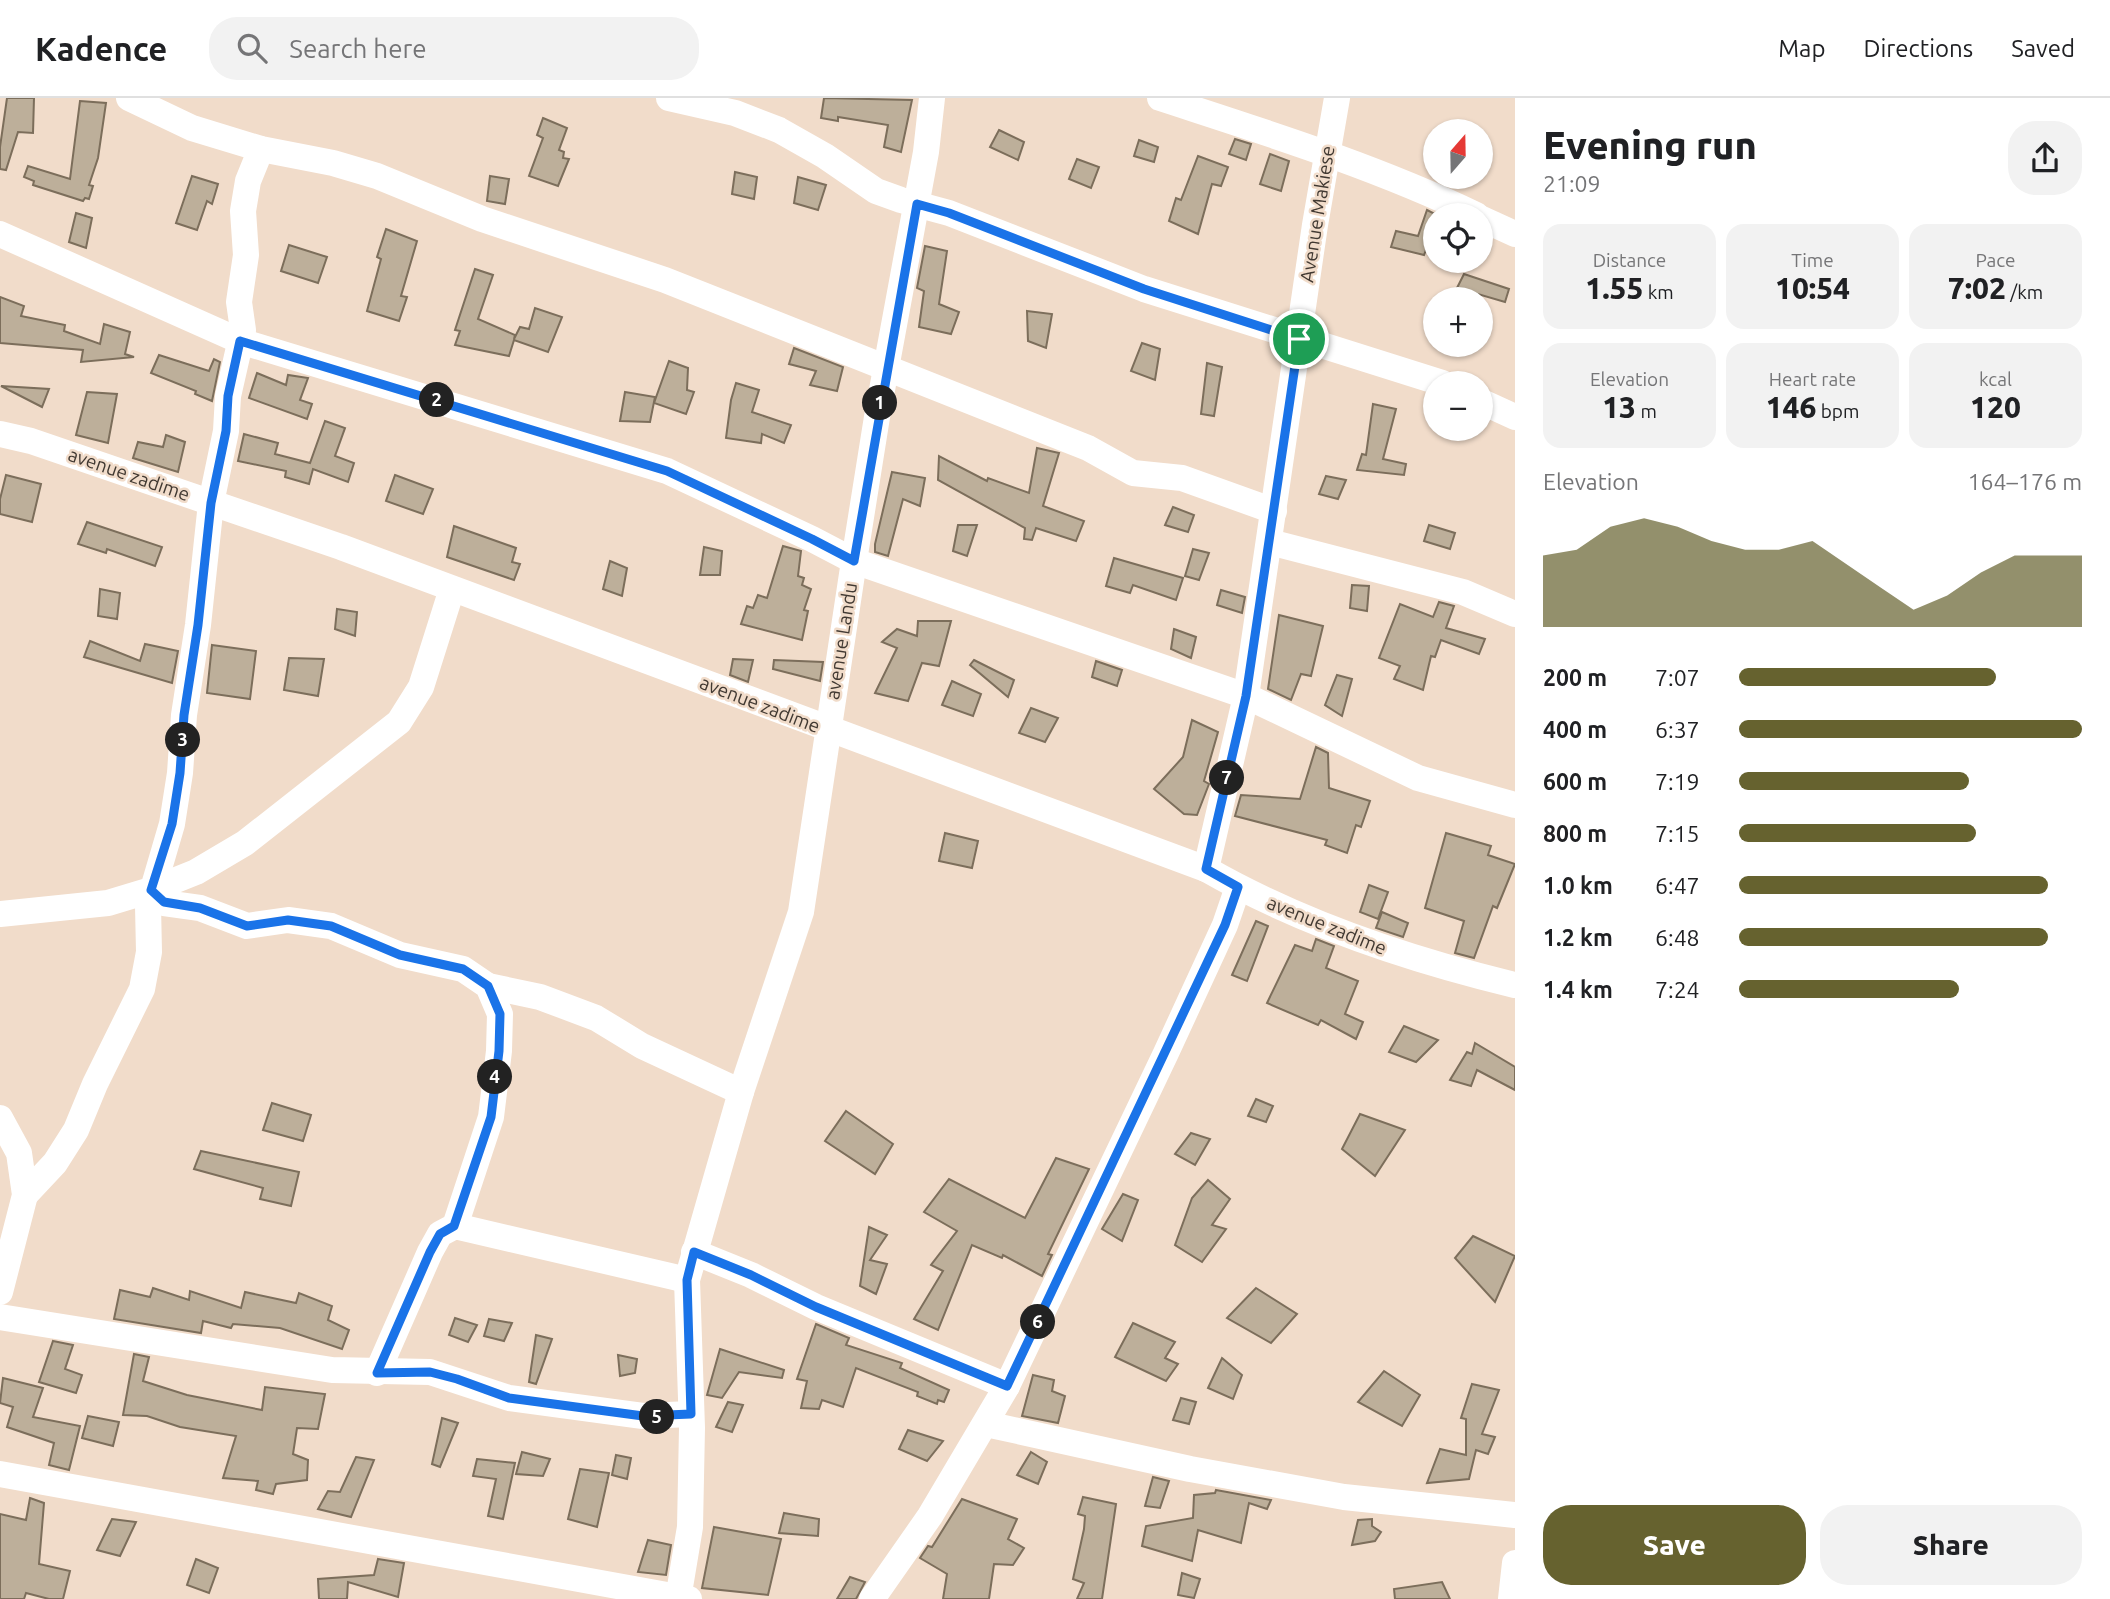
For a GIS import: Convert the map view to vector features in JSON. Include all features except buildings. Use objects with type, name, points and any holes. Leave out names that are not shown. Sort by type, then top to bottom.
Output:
[{"type":"street","points":[[130,98],[192,128],[261,149],[333,163],[377,176],[482,219],[665,280],[1088,448],[1133,473],[1182,478],[1274,511]]},
{"type":"street","points":[[669,98],[735,113],[779,130],[825,156],[876,191],[949,213],[1144,289],[1423,377]]},
{"type":"street","name":"avenue Landu","points":[[682,1598],[690,1527],[691,1414],[687,1280],[741,1092],[802,912],[827,729],[886,368],[917,204],[932,98]]},
{"type":"street","points":[[1160,98],[1326,153],[1450,203]]},
{"type":"street","name":"Avenue Makiese","points":[[1206,869],[1246,696],[1326,153],[1337,98]]},
{"type":"street","points":[[25,1195],[55,1163],[76,1130],[95,1084],[142,989],[149,952],[147,921],[151,890],[172,824],[211,503],[226,431],[228,396],[243,330],[239,290],[246,255],[243,211],[248,181],[261,149]]},
{"type":"street","points":[[1493,224],[1515,234]]},
{"type":"street","points":[[0,234],[240,341],[667,471],[854,561],[1246,696],[1418,778],[1515,805]]},
{"type":"street","points":[[1493,407],[1515,417]]},
{"type":"street","name":"avenue zadime","points":[[0,434],[31,441],[452,589],[1206,869],[1306,919],[1383,948],[1515,985]]},
{"type":"street","points":[[1270,542],[1463,592],[1515,614]]},
{"type":"street","points":[[0,914],[108,904],[195,872],[245,843],[399,722],[421,687],[452,589]]},
{"type":"street","points":[[872,1599],[930,1516],[1007,1386],[1166,1053],[1225,925],[1238,887]]},
{"type":"street","points":[[151,890],[164,902],[200,908],[247,926],[288,920],[331,926],[400,955],[463,969],[488,986],[540,998],[596,1018],[642,1046],[741,1092]]},
{"type":"street","points":[[377,1373],[430,1252],[440,1234],[454,1226],[491,1117],[499,1051],[500,1014],[488,986]]},
{"type":"street","points":[[0,1118],[19,1153],[25,1195],[0,1292]]},
{"type":"street","points":[[454,1226],[687,1280]]},
{"type":"street","points":[[694,1252],[751,1275],[816,1307],[1007,1386]]},
{"type":"street","points":[[0,1317],[280,1363],[377,1373],[430,1372],[509,1398],[643,1416],[691,1414]]},
{"type":"street","points":[[986,1424],[1190,1468],[1344,1497],[1515,1515]]},
{"type":"street","points":[[0,1474],[682,1598]]},
{"type":"street","points":[[1511,1599],[1515,1563]]},
{"type":"route","points":[[917,204],[949,213],[1144,289],[1299,339],[1246,696],[1206,869],[1238,887],[1225,925],[1166,1053],[1007,1386],[816,1307],[751,1275],[694,1252],[687,1280],[691,1414],[643,1416],[509,1398],[430,1372],[377,1373],[430,1252],[440,1234],[454,1226],[472,1169],[487,1134],[499,1051],[500,1014],[495,997],[488,986],[463,969],[400,955],[358,935],[321,923],[288,920],[247,926],[200,908],[164,902],[151,890],[172,824],[211,503],[226,431],[228,396],[240,341],[667,471],[854,561],[877,417],[917,204]]}]
